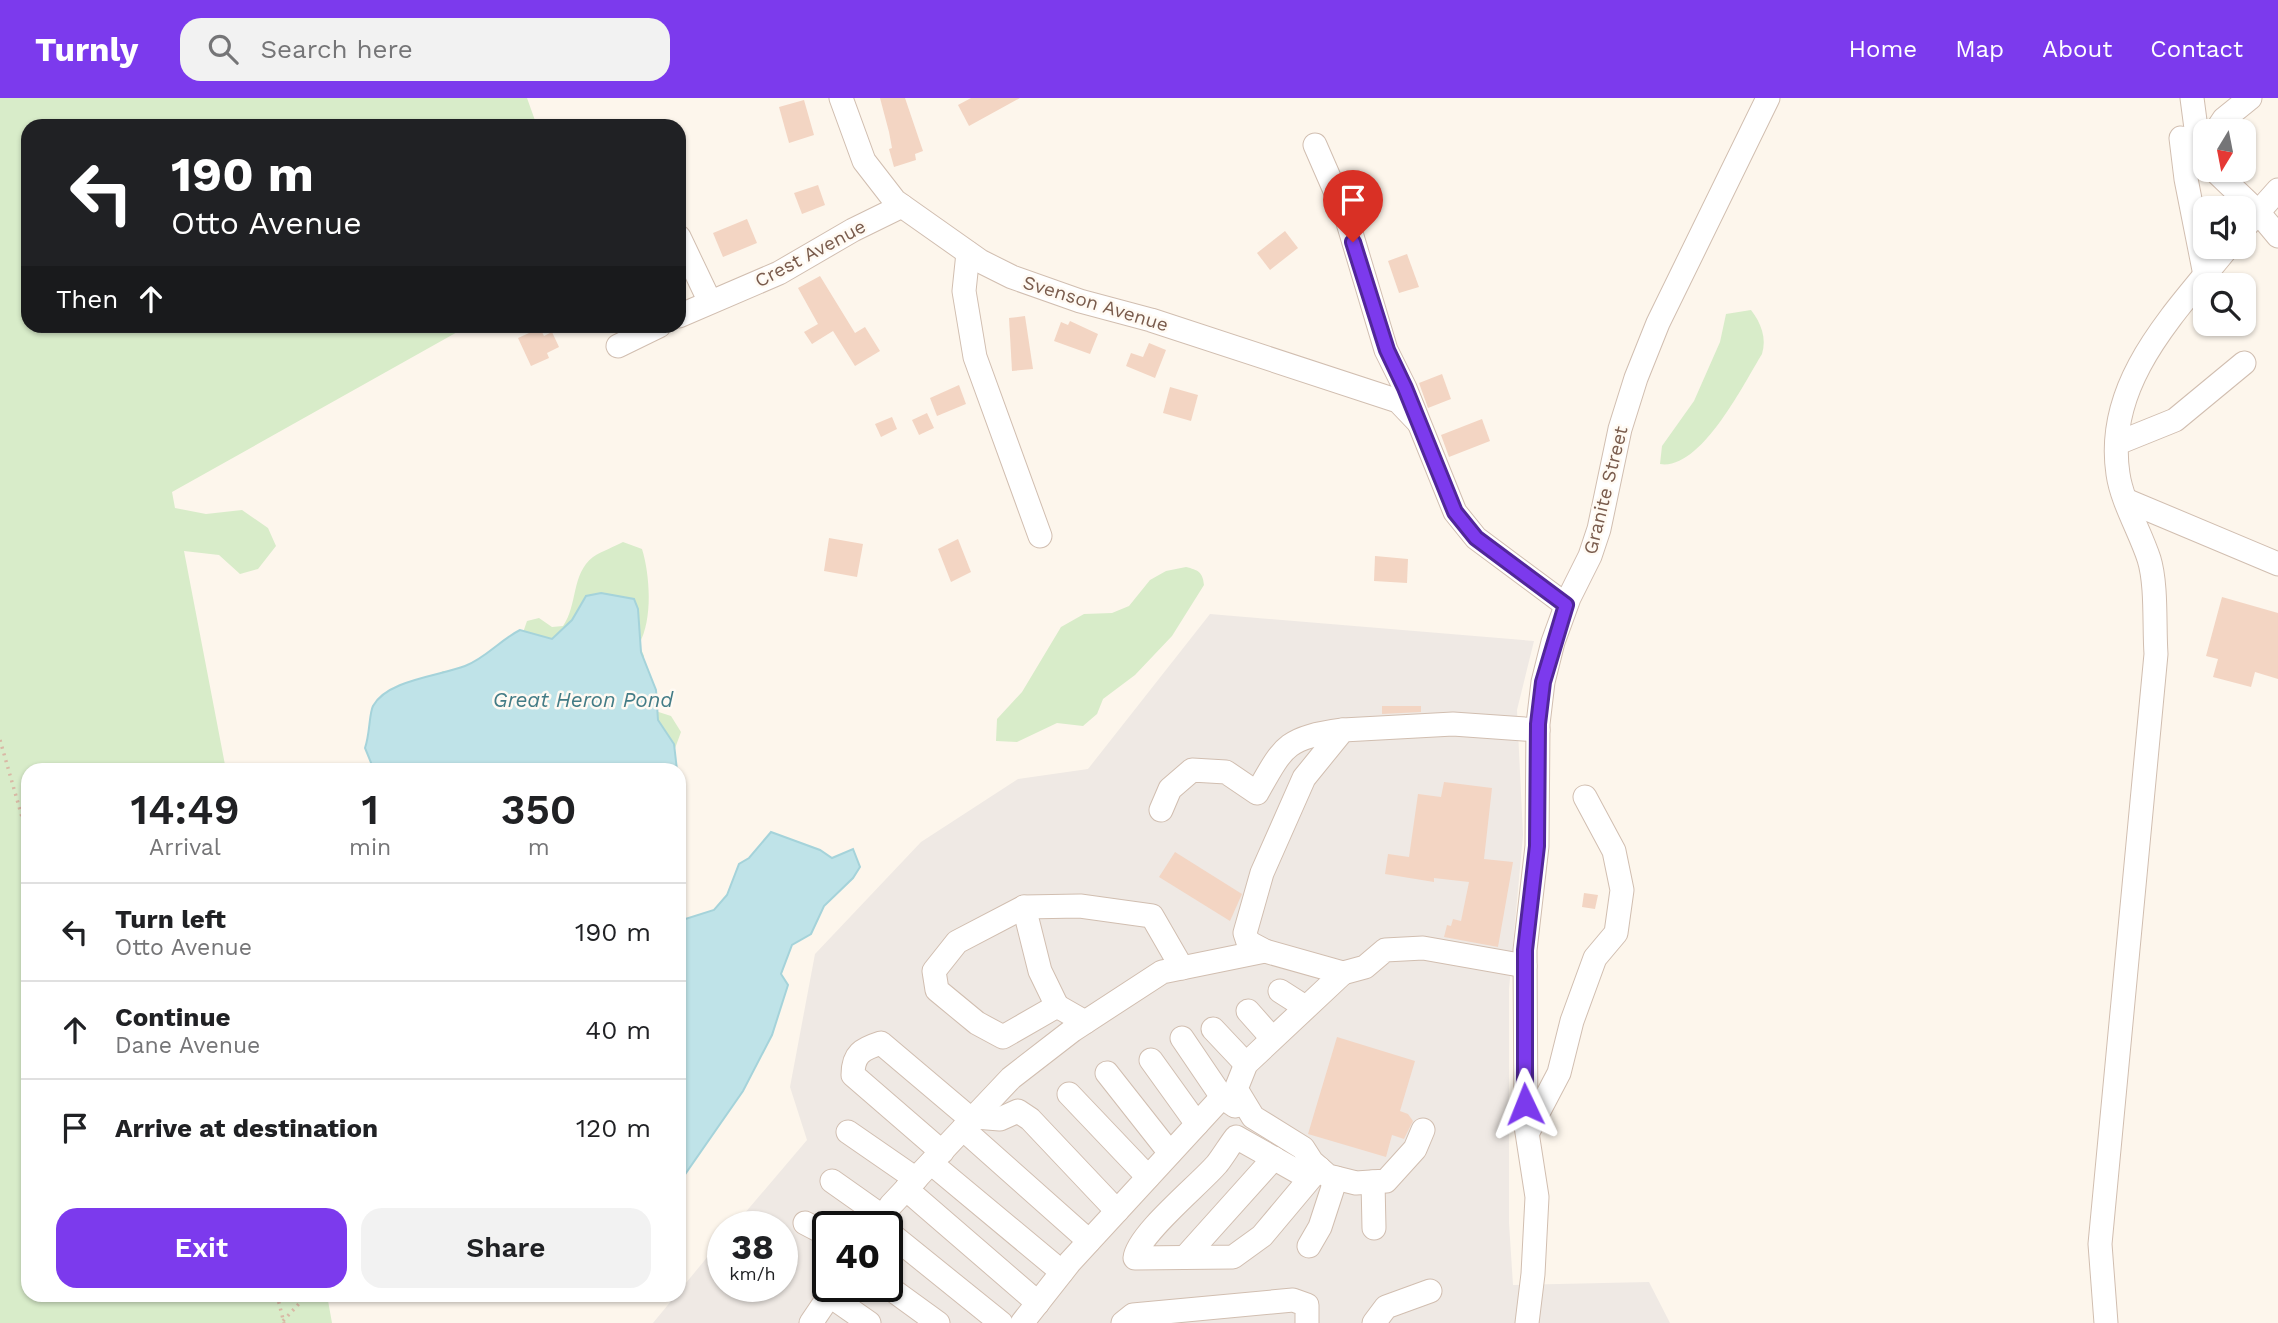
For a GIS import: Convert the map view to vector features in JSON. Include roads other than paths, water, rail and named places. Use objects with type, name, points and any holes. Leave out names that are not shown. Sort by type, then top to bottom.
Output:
[{"type":"street","name":"Svenson Avenue","points":[[841,98],[864,161],[902,206],[968,253],[1012,277],[1068,297],[1165,325],[1398,401],[1418,422]]},
{"type":"street","name":"Granite Street","points":[[1527,1323],[1533,1274],[1536,1197],[1527,1133],[1523,1040],[1525,966],[1537,846],[1538,730],[1543,682],[1566,605],[1590,556],[1599,528],[1620,429],[1645,356],[1768,98]]},
{"type":"street","points":[[2192,98],[2194,119]]},
{"type":"street","points":[[2224,119],[2250,98]]},
{"type":"street","points":[[2181,138],[2186,179],[2205,273]]},
{"type":"street","points":[[1315,145],[1346,216],[1387,350],[1455,512],[1474,535],[1566,605]]},
{"type":"street","points":[[2256,214],[2278,190]]},
{"type":"street","name":"Crest Avenue","points":[[686,313],[779,273],[853,230],[902,206]]},
{"type":"street","points":[[2256,223],[2278,236]]},
{"type":"street","points":[[686,252],[710,302]]},
{"type":"street","points":[[968,253],[964,291],[975,357],[1040,536]]},
{"type":"street","points":[[2207,273],[2218,259]]},
{"type":"street","points":[[2106,1323],[2099,1244],[2156,654],[2150,562],[2118,474],[2118,420],[2124,396],[2136,371],[2158,334],[2193,290]]},
{"type":"street","points":[[618,346],[645,333]]},
{"type":"street","points":[[2118,443],[2175,420],[2244,363]]},
{"type":"street","points":[[2127,501],[2278,565]]},
{"type":"street","points":[[1161,810],[1170,789],[1192,770],[1226,772],[1257,793],[1282,750],[1308,735],[1343,730],[1453,724],[1538,730]]},
{"type":"street","points":[[1343,730],[1304,778],[1262,873],[1245,933],[1248,942],[1265,951],[1343,972],[1365,967],[1385,950],[1423,948],[1525,966]]},
{"type":"street","points":[[1527,1133],[1559,1073],[1572,1021],[1595,958],[1616,933],[1622,890],[1614,852],[1585,797]]},
{"type":"street","points":[[1057,1006],[1003,1037],[977,1023],[937,990],[934,971],[957,942],[1024,907],[1080,906],[1152,916],[1182,968]]},
{"type":"street","points":[[1024,907],[1040,971],[1057,1006],[1085,1022]]},
{"type":"street","points":[[892,1211],[924,1171],[1011,1078],[1085,1022],[1162,972],[1265,951]]},
{"type":"street","points":[[1253,1117],[1236,1089],[1246,1064],[1343,972]]},
{"type":"street","points":[[1280,991],[1305,1007]]},
{"type":"street","points":[[1248,1011],[1272,1038]]},
{"type":"street","points":[[1213,1029],[1246,1064]]},
{"type":"street","points":[[1182,1038],[1222,1097],[1303,1148],[1328,1173]]},
{"type":"street","points":[[1038,1303],[924,1171],[853,1075],[853,1062],[862,1049],[881,1042],[970,1122],[1089,1241]]},
{"type":"street","points":[[1151,1060],[1197,1124]]},
{"type":"street","points":[[1107,1073],[1170,1153]]},
{"type":"street","points":[[1069,1094],[1148,1177]]},
{"type":"street","points":[[1022,1323],[1089,1241],[1222,1097]]},
{"type":"street","points":[[970,1122],[1000,1119],[1018,1111],[1030,1119],[1117,1211]]},
{"type":"street","points":[[1328,1173],[1262,1236],[1233,1257],[1214,1259],[1187,1255],[1135,1258],[1136,1251],[1150,1232],[1217,1164],[1236,1137],[1300,1173],[1328,1173],[1356,1183],[1386,1181],[1415,1149],[1423,1130]]},
{"type":"street","points":[[848,1132],[924,1171],[1062,1272]]},
{"type":"street","points":[[1187,1255],[1274,1158]]},
{"type":"street","points":[[1309,1246],[1320,1227],[1328,1173]]},
{"type":"street","points":[[832,1181],[865,1211]]},
{"type":"street","points":[[1373,1182],[1374,1228]]},
{"type":"street","points":[[806,1223],[812,1226]]},
{"type":"street","points":[[903,1243],[1001,1323]]},
{"type":"street","points":[[1374,1323],[1386,1307],[1430,1291]]},
{"type":"street","points":[[903,1298],[938,1323]]},
{"type":"street","points":[[1123,1323],[1133,1315],[1293,1300],[1307,1306],[1307,1323]]},
{"type":"street","points":[[810,1323],[824,1302]]},
{"type":"street","points":[[845,1302],[869,1323]]},
{"type":"water","name":"Great Heron Pond","points":[[601,593],[634,599],[638,609],[641,652],[656,690],[658,720],[674,744],[676,763],[371,763],[365,748],[373,706],[380,697],[414,680],[473,663],[520,630],[552,639],[572,620],[586,596]]},
{"type":"water","points":[[771,832],[820,850],[832,858],[853,849],[860,867],[853,878],[824,906],[811,934],[792,945],[781,974],[788,985],[772,1035],[743,1091],[686,1173],[686,919],[714,910],[727,895],[739,864],[749,858]]}]
